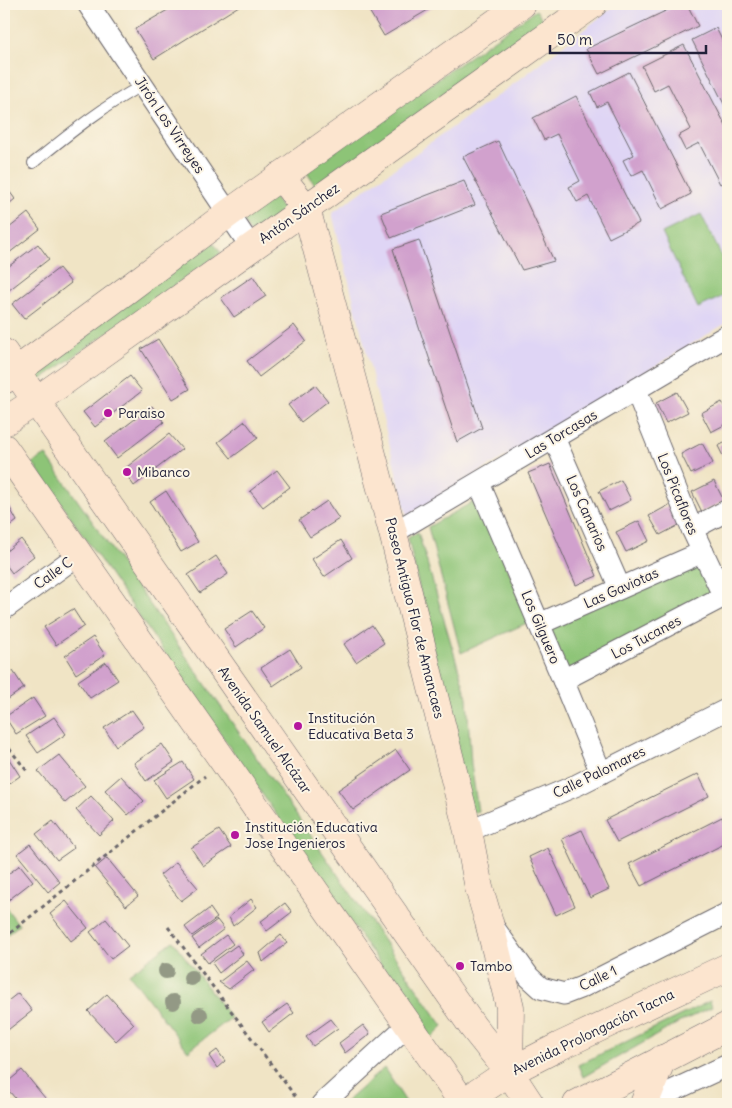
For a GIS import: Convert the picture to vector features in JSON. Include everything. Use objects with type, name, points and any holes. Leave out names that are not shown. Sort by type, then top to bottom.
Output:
[{"type":"street","name":"Jirón Los Virreyes","points":[[88,4],[251,246]]},
{"type":"street","points":[[8,368],[522,4]]},
{"type":"street","name":"Antón Sánchez","points":[[4,422],[306,208],[578,8]]},
{"type":"street","name":"Paseo Antiguo Flor de Amancaes","points":[[280,176],[306,208],[393,533],[468,831],[479,888],[510,1007],[509,1072]]},
{"type":"street","name":"Las Torcasas","points":[[393,533],[636,390],[727,339]]},
{"type":"street","name":"Avenida Samuel Alcázar","points":[[8,368],[36,401],[462,1010],[509,1072],[530,1104]]},
{"type":"street","name":"Los Picaflores","points":[[636,390],[692,528],[726,595]]},
{"type":"street","name":"Los Canarios","points":[[554,438],[620,588]]},
{"type":"street","points":[[4,448],[463,1104]]},
{"type":"street","name":"Los Gilguero","points":[[479,483],[540,624],[601,773]]},
{"type":"street","points":[[692,528],[728,510]]},
{"type":"street","name":"Las Gaviotas","points":[[540,624],[703,552]]},
{"type":"street","name":"Calle C","points":[[4,609],[78,555]]},
{"type":"street","name":"Los Tucanes","points":[[563,680],[726,595]]},
{"type":"street","name":"Calle Palomares","points":[[468,831],[577,785],[728,709]]},
{"type":"street","name":"Calle 1","points":[[489,922],[529,977],[541,988],[564,994],[582,987],[728,913]]},
{"type":"street","name":"Avenida Prolongación Tacna","points":[[463,1104],[509,1072],[728,967]]},
{"type":"street","points":[[322,1104],[408,1025]]},
{"type":"street","points":[[577,1104],[728,1026]]},
{"type":"street","points":[[644,1104],[662,1059]]},
{"type":"street","points":[[644,1104],[728,1065]]},
{"type":"lane","points":[[33,163],[115,101],[143,85]]},
{"type":"path","points":[[4,742],[27,771]]},
{"type":"path","points":[[4,938],[222,761]]},
{"type":"path","points":[[168,927],[301,1104]]},
{"type":"shaded area","points":[[617,4],[728,4],[728,322],[407,516],[332,213],[515,83]]},
{"type":"green space","points":[[536,10],[547,25],[316,187],[306,171]]},
{"type":"green space","points":[[274,197],[286,215],[253,236],[241,218]]},
{"type":"green space","points":[[701,214],[728,269],[728,294],[698,308],[662,233]]},
{"type":"green space","points":[[212,241],[221,253],[36,383],[27,370]]},
{"type":"green space","points":[[46,455],[443,1026],[431,1038],[33,463]]},
{"type":"green space","points":[[480,498],[529,622],[461,653],[428,527]]},
{"type":"green space","points":[[418,532],[467,697],[471,764],[478,811],[470,814],[408,538]]},
{"type":"green space","points":[[700,560],[716,594],[566,672],[547,626]]},
{"type":"green space","points":[[4,905],[19,925],[4,937]]},
{"type":"green space","points":[[173,941],[231,1018],[188,1051],[129,974]]},
{"type":"green space","points":[[710,1001],[712,1007],[678,1023],[583,1077],[578,1065]]},
{"type":"green space","points":[[384,1068],[406,1102],[403,1104],[343,1104]]},
{"type":"building","points":[[178,4],[242,4],[154,59],[135,29]]},
{"type":"building","points":[[365,4],[438,4],[384,36]]},
{"type":"building","points":[[680,4],[687,4],[698,26],[599,74],[586,49]]},
{"type":"building","points":[[716,28],[728,52],[728,112],[692,40]]},
{"type":"building","points":[[684,45],[728,130],[728,180],[720,184],[699,143],[685,150],[678,136],[691,129],[668,84],[654,91],[642,66]]},
{"type":"building","points":[[629,72],[691,194],[662,209],[643,170],[631,176],[623,160],[634,155],[607,102],[597,107],[590,92]]},
{"type":"building","points":[[576,96],[639,223],[609,238],[588,196],[577,202],[569,187],[580,181],[557,134],[544,140],[533,118]]},
{"type":"building","points":[[498,141],[554,261],[522,270],[463,157]]},
{"type":"building","points":[[464,181],[475,205],[391,238],[381,213]]},
{"type":"building","points":[[4,184],[15,199],[4,208]]},
{"type":"building","points":[[28,213],[40,229],[4,257],[4,232]]},
{"type":"building","points":[[419,240],[482,428],[457,442],[393,249]]},
{"type":"building","points":[[38,244],[49,259],[4,294],[4,270]]},
{"type":"building","points":[[59,268],[71,283],[24,319],[12,304]]},
{"type":"building","points":[[253,276],[266,296],[234,317],[221,298]]},
{"type":"building","points":[[294,325],[306,341],[259,377],[247,361]]},
{"type":"building","points":[[158,339],[190,389],[173,399],[141,349]]},
{"type":"building","points":[[130,376],[142,391],[95,427],[83,412]]},
{"type":"building","points":[[315,385],[328,401],[301,422],[288,405]]},
{"type":"building","points":[[677,392],[688,412],[666,423],[656,403]]},
{"type":"building","points":[[722,402],[728,413],[728,423],[711,432],[701,413]]},
{"type":"building","points":[[152,406],[164,422],[117,458],[105,442]]},
{"type":"building","points":[[245,421],[258,438],[231,458],[218,442]]},
{"type":"building","points":[[169,434],[182,449],[134,486],[123,470]]},
{"type":"building","points":[[728,441],[728,466],[718,446]]},
{"type":"building","points":[[702,443],[713,463],[691,474],[681,454]]},
{"type":"building","points":[[550,464],[597,576],[576,585],[528,473]]},
{"type":"building","points":[[277,470],[290,487],[263,507],[250,491]]},
{"type":"building","points":[[621,480],[631,500],[609,511],[599,491]]},
{"type":"building","points":[[714,481],[724,501],[702,512],[692,492]]},
{"type":"building","points":[[166,491],[198,542],[181,552],[150,502]]},
{"type":"building","points":[[4,497],[17,521],[4,531]]},
{"type":"building","points":[[327,501],[339,519],[310,537],[299,520]]},
{"type":"building","points":[[671,504],[681,524],[660,535],[649,516]]},
{"type":"building","points":[[639,521],[649,541],[626,552],[616,532]]},
{"type":"building","points":[[21,539],[34,556],[12,573],[4,562],[4,553]]},
{"type":"building","points":[[341,540],[352,558],[324,577],[312,559]]},
{"type":"building","points":[[216,556],[228,574],[200,593],[188,575]]},
{"type":"building","points":[[73,609],[84,626],[56,645],[44,627]]},
{"type":"building","points":[[252,611],[264,628],[236,647],[224,629]]},
{"type":"building","points":[[372,625],[384,643],[356,662],[344,644]]},
{"type":"building","points":[[93,637],[105,655],[76,674],[65,656]]},
{"type":"building","points":[[290,649],[301,667],[273,686],[261,668]]},
{"type":"building","points":[[106,662],[118,680],[90,698],[78,681]]},
{"type":"building","points":[[13,671],[24,688],[4,702],[4,676]]},
{"type":"building","points":[[33,698],[45,716],[16,734],[5,717]]},
{"type":"building","points":[[132,710],[144,727],[116,746],[104,728]]},
{"type":"building","points":[[54,717],[66,734],[38,753],[26,736]]},
{"type":"building","points":[[162,744],[174,762],[146,781],[134,763]]},
{"type":"building","points":[[396,750],[410,770],[353,810],[338,790]]},
{"type":"building","points":[[59,755],[85,786],[65,803],[38,771]]},
{"type":"building","points":[[9,759],[20,776],[4,787],[4,762]]},
{"type":"building","points":[[183,762],[194,779],[166,798],[154,780]]},
{"type":"building","points":[[698,774],[709,796],[617,842],[605,820]]},
{"type":"building","points":[[121,776],[144,801],[128,815],[105,790]]},
{"type":"building","points":[[91,796],[114,821],[99,835],[76,810]]},
{"type":"building","points":[[722,817],[728,830],[728,842],[641,886],[629,864]]},
{"type":"building","points":[[53,821],[74,848],[57,860],[36,834]]},
{"type":"building","points":[[219,830],[231,847],[203,866],[191,848]]},
{"type":"building","points":[[582,830],[609,889],[590,898],[562,839]]},
{"type":"building","points":[[30,844],[60,882],[48,892],[17,854]]},
{"type":"building","points":[[548,848],[575,906],[556,915],[529,857]]},
{"type":"building","points":[[107,858],[138,896],[126,906],[95,868]]},
{"type":"building","points":[[176,862],[198,888],[181,901],[160,875]]},
{"type":"building","points":[[20,865],[33,881],[6,902],[4,900],[4,877]]},
{"type":"building","points":[[251,899],[257,907],[233,926],[229,917]]},
{"type":"building","points":[[66,901],[88,928],[71,941],[50,914]]},
{"type":"building","points":[[285,903],[292,912],[267,931],[260,922]]},
{"type":"building","points":[[210,908],[217,918],[192,936],[185,927]]},
{"type":"building","points":[[106,919],[128,946],[111,959],[90,932]]},
{"type":"building","points":[[217,920],[224,929],[199,948],[192,938]]},
{"type":"building","points":[[226,935],[233,944],[208,963],[201,954]]},
{"type":"building","points":[[281,935],[287,943],[263,962],[260,953]]},
{"type":"building","points":[[237,945],[243,954],[219,973],[212,963]]},
{"type":"building","points":[[247,961],[254,970],[229,989],[219,982]]},
{"type":"building","points":[[18,993],[32,1011],[4,1033],[4,1004]]},
{"type":"building","points":[[107,994],[134,1024],[116,1041],[88,1011]]},
{"type":"building","points":[[287,1004],[294,1013],[269,1032],[262,1022]]},
{"type":"building","points":[[331,1019],[338,1028],[313,1046],[306,1037]]},
{"type":"building","points":[[363,1025],[370,1034],[345,1053],[339,1043]]},
{"type":"building","points":[[217,1050],[225,1061],[217,1068],[209,1056]]},
{"type":"building","points":[[22,1070],[50,1104],[20,1104],[4,1085]]},
{"type":"place","name":"Paraiso","points":[[108,413]]},
{"type":"place","name":"Mibanco","points":[[127,472]]},
{"type":"place","name":"Institución Educativa Beta 3","points":[[298,726]]},
{"type":"place","name":"Institución Educativa Jose Ingenieros","points":[[235,835]]},
{"type":"place","name":"Tambo","points":[[460,966]]}]
